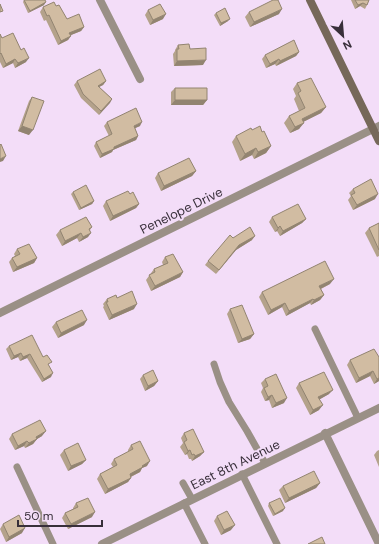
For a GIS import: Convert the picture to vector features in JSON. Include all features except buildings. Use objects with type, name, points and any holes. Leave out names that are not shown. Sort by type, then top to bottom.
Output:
[{"type":"street","points":[[100,0],[140,79]]},
{"type":"street","points":[[310,0],[376,127],[379,141]]},
{"type":"street","name":"Penelope Drive","points":[[0,313],[376,127]]},
{"type":"street","name":"East 8th Avenue","points":[[102,544],[325,433],[379,408]]},
{"type":"street","points":[[325,433],[379,544]]},
{"type":"lane","points":[[314,329],[358,418]]},
{"type":"lane","points":[[214,364],[229,402],[265,463]]},
{"type":"lane","points":[[17,467],[53,544]]},
{"type":"lane","points":[[242,474],[276,544]]},
{"type":"lane","points":[[183,483],[188,501],[205,544]]}]
